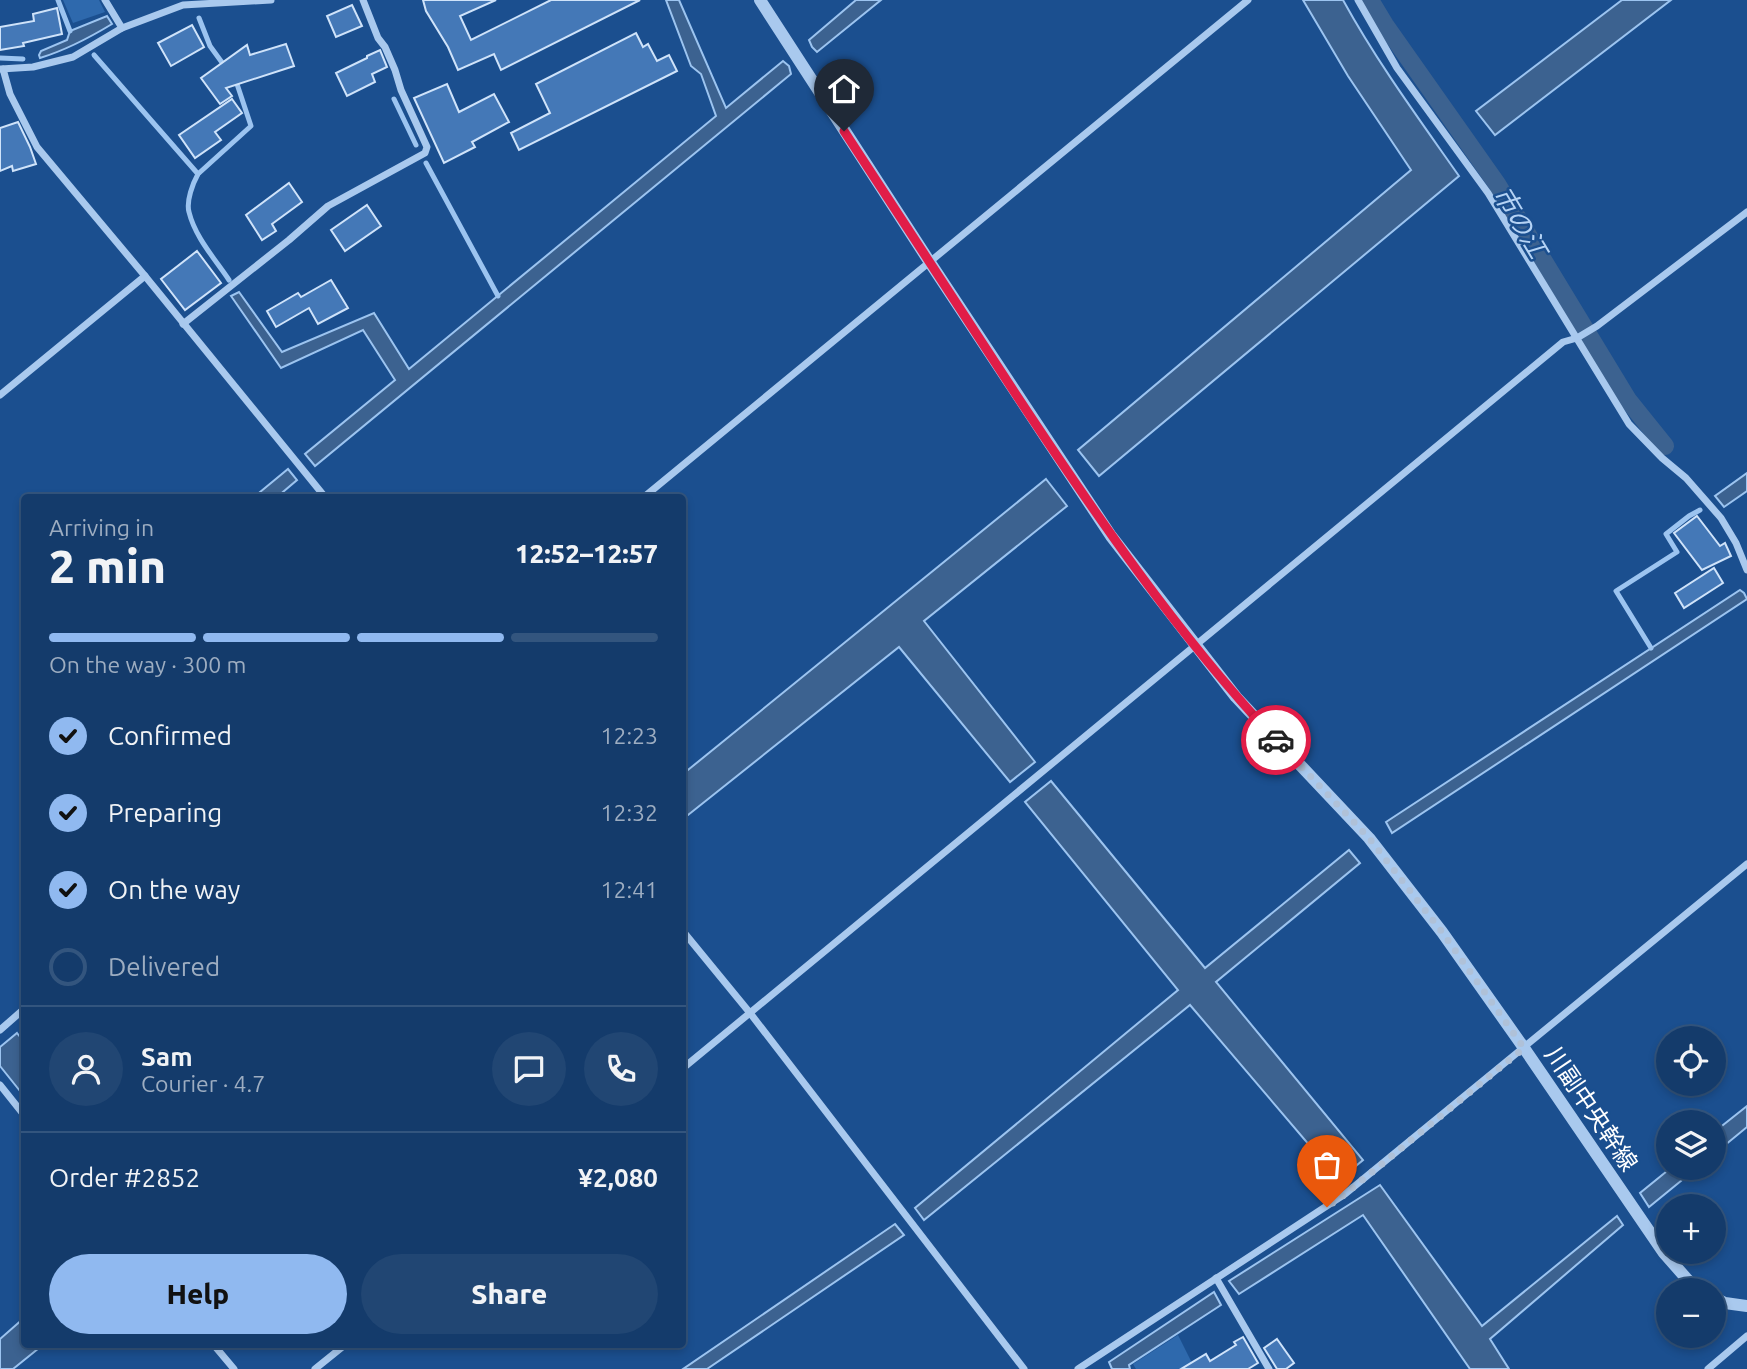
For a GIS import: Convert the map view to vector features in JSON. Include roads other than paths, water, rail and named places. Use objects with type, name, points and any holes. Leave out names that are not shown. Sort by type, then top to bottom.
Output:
[{"type":"street","points":[[105,0],[122,28]]},
{"type":"street","points":[[271,0],[182,2],[122,28],[73,57],[33,67],[1,69],[10,94],[37,147],[324,494]]},
{"type":"street","points":[[183,324],[328,206],[425,153],[427,147],[363,0]]},
{"type":"street","name":"川副中央幹線","points":[[760,0],[1111,536],[1236,697],[1369,838],[1442,932],[1664,1253],[1686,1278]]},
{"type":"street","points":[[648,494],[1248,0]]},
{"type":"street","points":[[1358,0],[1397,68],[1488,192],[1629,424],[1686,478],[1721,518],[1747,570]]},
{"type":"street","points":[[686,1066],[1563,342],[1577,338],[1597,326],[1747,212]]},
{"type":"street","points":[[0,395],[145,276]]},
{"type":"street","points":[[1735,543],[1747,544]]},
{"type":"street","points":[[1078,1369],[1345,1194],[1747,864]]},
{"type":"street","points":[[686,935],[750,1013],[1024,1369]]},
{"type":"street","points":[[0,1030],[21,1012]]},
{"type":"street","points":[[0,1085],[21,1111]]},
{"type":"street","points":[[1216,1278],[1269,1369]]},
{"type":"street","points":[[1726,1303],[1747,1306]]},
{"type":"street","points":[[1708,1369],[1747,1336]]},
{"type":"street","points":[[217,1348],[234,1369]]},
{"type":"street","points":[[315,1369],[341,1348]]},
{"type":"waterway","points":[[58,0],[70,31]]},
{"type":"waterway","name":"市の江","points":[[1370,0],[1497,184],[1628,400],[1665,446]]},
{"type":"waterway","points":[[199,18],[210,46],[226,68]]},
{"type":"waterway","points":[[94,55],[198,174]]},
{"type":"waterway","points":[[0,58],[23,59]]},
{"type":"waterway","points":[[229,280],[201,239],[192,221],[188,203],[198,174],[251,126],[233,79]]},
{"type":"waterway","points":[[394,99],[416,145]]},
{"type":"waterway","points":[[426,163],[498,296]]},
{"type":"waterway","points":[[1651,648],[1616,591],[1677,552],[1666,534],[1700,510]]}]
